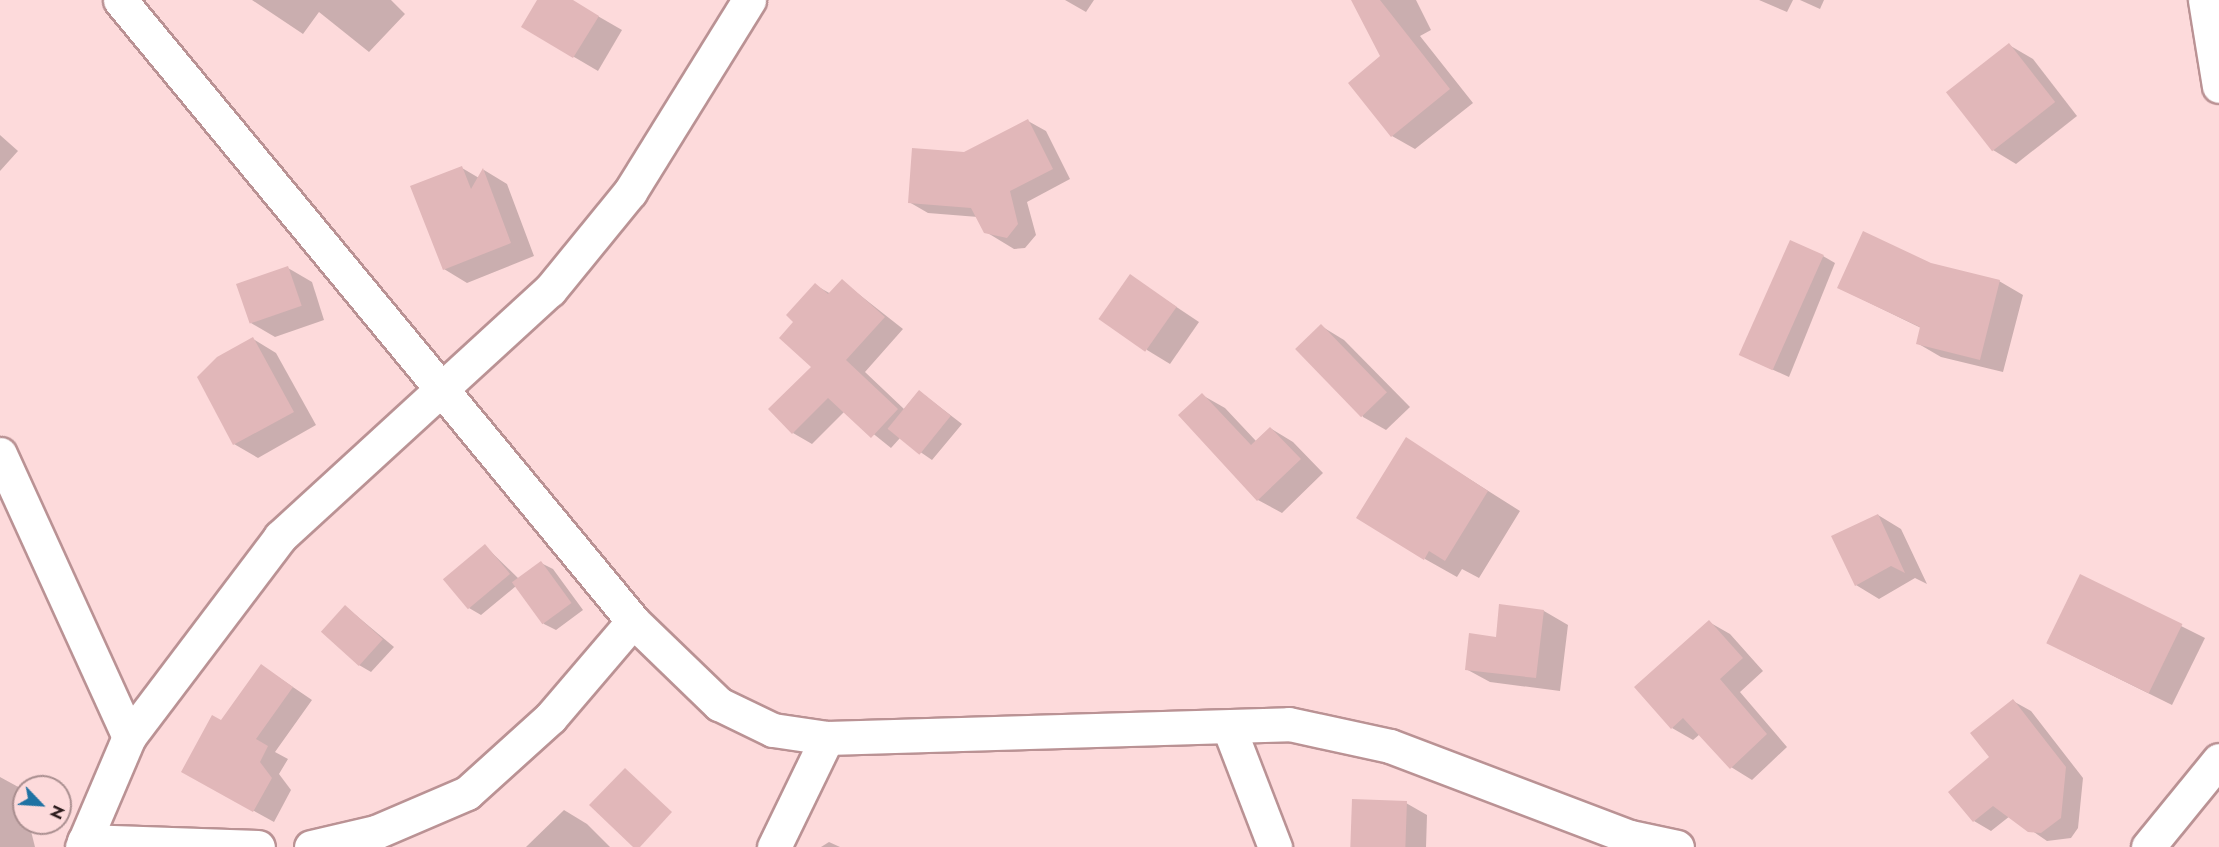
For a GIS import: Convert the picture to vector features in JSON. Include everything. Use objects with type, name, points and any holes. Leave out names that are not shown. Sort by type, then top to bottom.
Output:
[{"type":"street","points":[[258,847],[83,844],[129,737],[279,537],[550,290],[630,192],[749,0]]},
{"type":"street","points":[[2205,0],[2219,86]]},
{"type":"street","points":[[125,2],[633,621],[719,704],[773,730],[827,738],[1229,728],[1289,724],[1390,746],[1630,837],[1677,847]]},
{"type":"street","points":[[0,454],[129,737]]},
{"type":"street","points":[[311,847],[376,832],[467,793],[551,717],[633,621]]},
{"type":"street","points":[[1229,728],[1275,847]]},
{"type":"street","points":[[774,847],[827,738]]},
{"type":"street","points":[[2148,847],[2219,760]]},
{"type":"building","points":[[537,0],[573,0],[599,16],[573,58],[521,27]]},
{"type":"building","points":[[1351,0],[1380,0],[1450,89],[1391,137],[1348,83],[1380,56]]},
{"type":"building","points":[[2009,43],[2055,102],[1992,151],[1946,92]]},
{"type":"building","points":[[1028,119],[1053,169],[1010,191],[1018,224],[1007,238],[984,233],[971,208],[908,203],[912,148],[964,152]]},
{"type":"building","points":[[462,166],[471,189],[483,168],[511,243],[443,270],[410,186]]},
{"type":"building","points":[[1863,231],[1931,263],[2000,280],[1980,360],[1916,344],[1920,327],[1837,288]]},
{"type":"building","points":[[1790,240],[1824,255],[1773,370],[1739,355]]},
{"type":"building","points":[[288,266],[302,306],[250,324],[236,284]]},
{"type":"building","points":[[1130,274],[1177,307],[1145,352],[1098,319]]},
{"type":"building","points":[[842,279],[885,317],[846,360],[898,409],[871,438],[828,398],[792,434],[768,409],[811,367],[779,338],[793,322],[786,315],[815,283],[828,294]]},
{"type":"building","points":[[1321,324],[1387,392],[1361,417],[1295,349]]},
{"type":"building","points":[[253,337],[294,412],[233,445],[197,377],[217,357]]},
{"type":"building","points":[[919,390],[951,416],[919,455],[888,429]]},
{"type":"building","points":[[1202,393],[1251,445],[1270,427],[1301,459],[1257,501],[1178,415]]},
{"type":"building","points":[[1406,437],[1488,491],[1445,561],[1429,551],[1424,560],[1356,518]]},
{"type":"building","points":[[1878,514],[1905,573],[1891,566],[1855,586],[1831,536]]},
{"type":"building","points":[[485,544],[510,574],[468,609],[443,579]]},
{"type":"building","points":[[541,561],[572,603],[542,624],[512,582]]},
{"type":"building","points":[[2080,574],[2182,624],[2149,693],[2046,643]]},
{"type":"building","points":[[1499,604],[1544,610],[1536,678],[1465,670],[1469,633],[1496,637]]},
{"type":"building","points":[[345,605],[383,639],[359,666],[321,632]]},
{"type":"building","points":[[1709,620],[1743,658],[1720,679],[1767,734],[1730,769],[1683,718],[1671,729],[1634,687]]},
{"type":"building","points":[[261,664],[293,687],[256,739],[268,746],[260,762],[272,778],[253,812],[181,772],[212,715],[221,720]]},
{"type":"building","points":[[2013,699],[2066,767],[2061,818],[2041,833],[2028,832],[1993,806],[1973,822],[1948,792],[1989,757],[1970,733]]},
{"type":"building","points":[[625,768],[672,812],[640,847],[633,847],[589,805]]},
{"type":"building","points":[[1352,799],[1407,801],[1405,847],[1350,847]]}]
